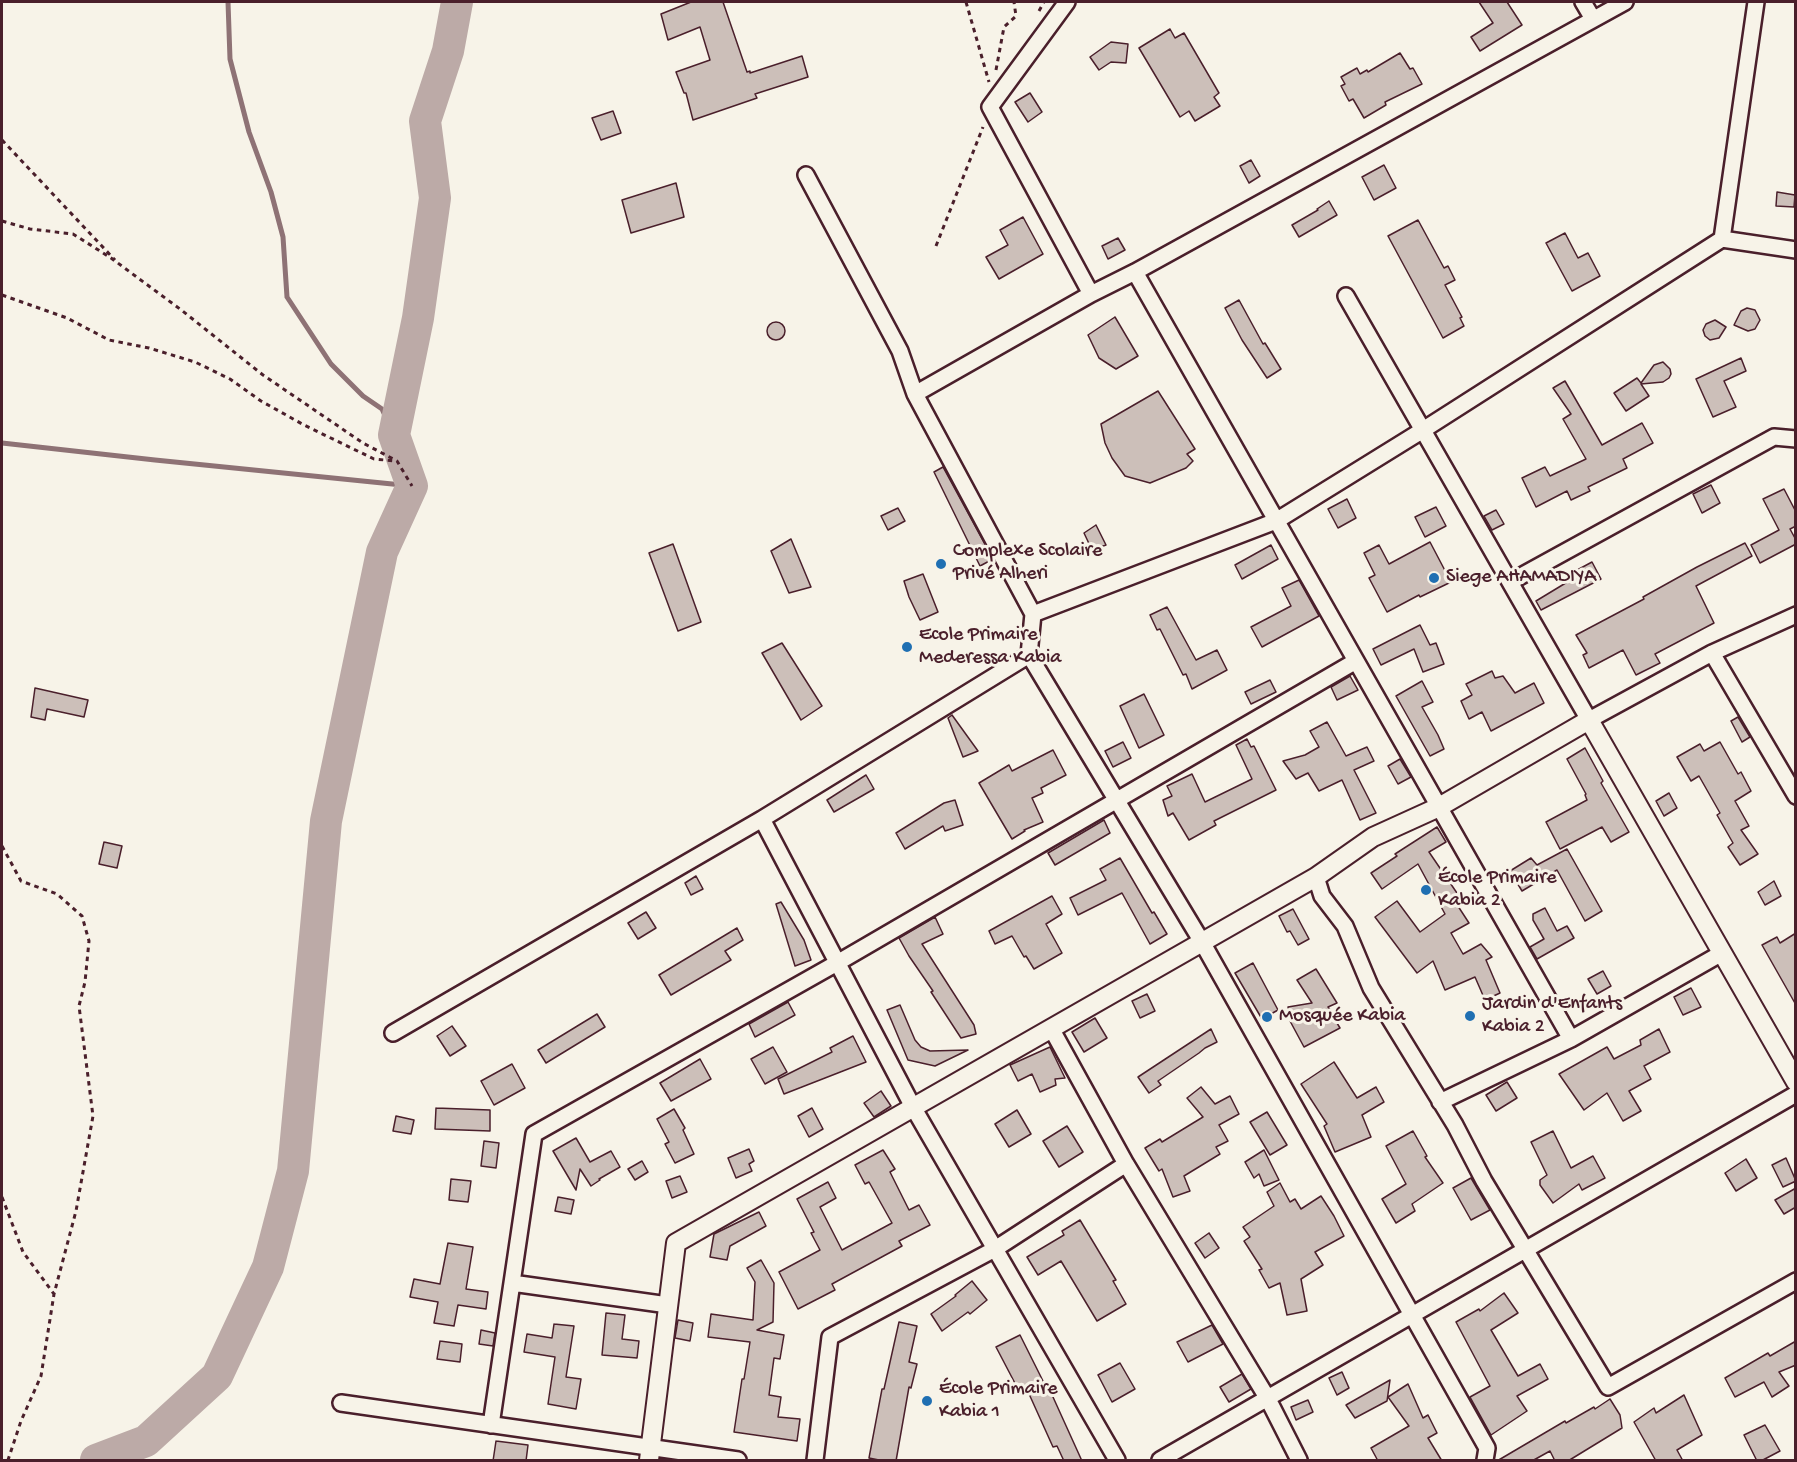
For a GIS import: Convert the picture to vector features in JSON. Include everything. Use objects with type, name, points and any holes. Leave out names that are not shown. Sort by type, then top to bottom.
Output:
[{"type":"street","points":[[1067,2],[990,107],[1091,294]]},
{"type":"street","points":[[1583,2],[1593,20]]},
{"type":"street","points":[[915,394],[1091,294],[1135,272],[1625,2]]},
{"type":"street","points":[[1722,239],[1756,2]]},
{"type":"street","points":[[806,175],[900,351],[915,394],[1033,614],[1029,655],[1202,942],[1487,1448],[1485,1461]]},
{"type":"street","points":[[1033,614],[1276,521],[1722,239],[1796,250]]},
{"type":"street","points":[[1135,272],[1571,1039]]},
{"type":"street","points":[[1346,296],[1796,1082]]},
{"type":"street","points":[[1510,582],[1774,437],[1796,439]]},
{"type":"street","points":[[650,1454],[675,1243],[1316,877],[1373,837],[1439,807],[1589,720],[1712,653],[1796,615]]},
{"type":"street","points":[[1712,653],[1796,796]]},
{"type":"street","points":[[393,1033],[762,819],[1029,655]]},
{"type":"street","points":[[491,1425],[534,1134],[837,963],[1356,661]]},
{"type":"street","points":[[762,819],[913,1107],[1118,1461]]},
{"type":"street","points":[[1316,877],[1322,896],[1345,926],[1371,988],[1455,1125],[1484,1181],[1608,1387],[1796,1281]]},
{"type":"street","points":[[1440,1102],[1571,1039],[1722,953]]},
{"type":"street","points":[[1051,1028],[1126,1164],[1268,1399],[1299,1461]]},
{"type":"street","points":[[1160,1461],[1796,1094]]},
{"type":"street","points":[[815,1461],[830,1337],[995,1249],[1126,1164]]},
{"type":"street","points":[[512,1282],[668,1305]]},
{"type":"street","points":[[341,1402],[491,1425],[650,1454],[738,1461]]},
{"type":"path","points":[[936,246],[990,107],[991,90],[966,2]]},
{"type":"path","points":[[995,76],[1004,27],[1016,16],[1014,2]]},
{"type":"path","points":[[2,140],[120,265]]},
{"type":"path","points":[[2,221],[30,230],[74,234],[180,309],[273,382],[363,442],[397,461],[412,486]]},
{"type":"path","points":[[2,295],[67,318],[109,340],[149,348],[195,362],[230,379],[261,401],[304,425],[374,459],[397,461]]},
{"type":"path","points":[[2,846],[21,881],[57,894],[82,916],[89,941],[85,982],[79,1006],[93,1116],[76,1211],[54,1294],[41,1376],[21,1420],[8,1461]]},
{"type":"path","points":[[2,1197],[23,1252],[54,1294]]},
{"type":"building","points":[[691,2],[723,2],[747,72],[802,56],[808,77],[755,94],[757,98],[693,120],[686,93],[684,93],[676,72],[710,60],[700,27],[668,40],[661,14]]},
{"type":"building","points":[[1479,2],[1507,2],[1522,25],[1480,51],[1471,37],[1493,23]]},
{"type":"building","points":[[1170,29],[1175,38],[1184,33],[1219,93],[1214,97],[1220,106],[1195,121],[1189,111],[1180,117],[1139,48]]},
{"type":"building","points":[[1111,42],[1128,44],[1126,63],[1111,62],[1099,70],[1090,57]]},
{"type":"building","points":[[1400,53],[1410,69],[1413,68],[1422,84],[1385,102],[1386,105],[1364,118],[1353,99],[1349,101],[1341,86],[1345,84],[1341,77],[1357,68],[1360,74],[1367,70],[1368,72]]},
{"type":"building","points":[[1030,93],[1042,112],[1028,122],[1015,102]]},
{"type":"building","points":[[613,111],[621,133],[601,140],[592,118]]},
{"type":"building","points":[[1251,160],[1260,176],[1249,183],[1240,166]]},
{"type":"building","points":[[1384,165],[1396,188],[1374,200],[1362,177]]},
{"type":"building","points":[[676,183],[684,217],[631,233],[622,200]]},
{"type":"building","points":[[1777,192],[1795,195],[1794,207],[1776,206]]},
{"type":"building","points":[[1329,201],[1337,215],[1299,237],[1292,225]]},
{"type":"building","points":[[1023,217],[1043,254],[999,279],[986,257],[1008,245],[1000,230]]},
{"type":"building","points":[[1418,220],[1444,268],[1448,266],[1455,280],[1445,285],[1462,317],[1460,318],[1464,326],[1443,338],[1388,236]]},
{"type":"building","points":[[1565,233],[1578,258],[1588,253],[1600,276],[1572,291],[1546,243]]},
{"type":"building","points":[[1118,238],[1125,250],[1108,259],[1102,246]]},
{"type":"building","points":[[1239,300],[1263,344],[1265,343],[1281,369],[1267,378],[1242,340],[1225,308]]},
{"type":"building","points":[[1747,308],[1755,310],[1760,320],[1755,329],[1748,331],[1734,325],[1741,311]]},
{"type":"building","points":[[1115,317],[1138,356],[1116,369],[1099,358],[1088,335]]},
{"type":"building","points":[[1715,320],[1726,327],[1719,338],[1710,340],[1705,336],[1703,330],[1706,324]]},
{"type":"building","points":[[776,322],[784,327],[785,331],[780,339],[776,340],[768,335],[767,331],[772,323]]},
{"type":"building","points":[[1741,358],[1746,371],[1724,381],[1736,407],[1713,417],[1696,379]]},
{"type":"building","points":[[1663,362],[1670,369],[1669,378],[1663,382],[1641,384],[1649,396],[1626,411],[1614,393],[1637,378],[1641,383],[1654,365]]},
{"type":"building","points":[[1565,381],[1602,445],[1642,423],[1653,443],[1623,459],[1627,468],[1588,487],[1590,491],[1571,500],[1567,491],[1536,507],[1522,478],[1545,467],[1550,476],[1586,459],[1563,419],[1571,414],[1553,388]]},
{"type":"building","points":[[1158,391],[1195,449],[1187,454],[1193,461],[1186,468],[1150,483],[1125,476],[1105,443],[1101,424]]},
{"type":"building","points":[[943,467],[993,559],[980,566],[934,472]]},
{"type":"building","points":[[1711,485],[1720,503],[1702,513],[1693,494]]},
{"type":"building","points":[[1784,489],[1796,512],[1796,526],[1790,529],[1796,544],[1760,563],[1751,545],[1779,530],[1763,499]]},
{"type":"building","points":[[1347,499],[1356,518],[1338,528],[1328,509]]},
{"type":"building","points":[[1436,507],[1446,526],[1425,537],[1415,517]]},
{"type":"building","points":[[898,508],[905,521],[888,530],[881,516]]},
{"type":"building","points":[[1496,510],[1504,524],[1492,530],[1484,516]]},
{"type":"building","points":[[1096,525],[1106,545],[1092,550],[1084,533]]},
{"type":"building","points":[[791,539],[811,587],[789,593],[771,551]]},
{"type":"building","points":[[1430,542],[1451,582],[1420,597],[1419,595],[1387,612],[1369,578],[1375,575],[1364,553],[1379,545],[1389,564]]},
{"type":"building","points":[[1745,543],[1752,556],[1696,586],[1714,623],[1655,654],[1660,663],[1636,675],[1623,650],[1589,668],[1583,655],[1587,653],[1576,635],[1644,599],[1643,597],[1697,567]]},
{"type":"building","points":[[673,544],[701,622],[678,631],[649,553]]},
{"type":"building","points":[[1271,545],[1278,559],[1242,579],[1235,565]]},
{"type":"building","points":[[1592,562],[1601,579],[1541,610],[1536,601],[1569,581],[1566,576]]},
{"type":"building","points":[[923,574],[938,612],[920,620],[904,581]]},
{"type":"building","points":[[1299,580],[1319,616],[1262,647],[1251,627],[1291,606],[1282,588]]},
{"type":"building","points":[[1167,607],[1196,660],[1217,650],[1227,670],[1192,689],[1186,674],[1183,675],[1160,629],[1157,630],[1150,615]]},
{"type":"building","points":[[1420,625],[1430,645],[1436,643],[1444,664],[1423,672],[1414,649],[1381,665],[1373,649]]},
{"type":"building","points":[[782,643],[822,706],[801,720],[762,653]]},
{"type":"building","points":[[1492,671],[1495,678],[1503,676],[1515,693],[1534,683],[1544,703],[1491,731],[1482,712],[1469,719],[1461,701],[1472,695],[1466,684]]},
{"type":"building","points":[[1350,676],[1358,690],[1337,700],[1331,687]]},
{"type":"building","points":[[1270,680],[1276,692],[1251,704],[1245,692]]},
{"type":"building","points":[[1422,681],[1433,702],[1422,707],[1444,749],[1430,756],[1396,696]]},
{"type":"building","points":[[35,688],[88,700],[84,717],[47,709],[45,720],[31,717]]},
{"type":"building","points":[[1144,694],[1164,735],[1139,748],[1120,706]]},
{"type":"building","points":[[952,715],[978,751],[963,757],[948,718]]},
{"type":"building","points":[[1738,717],[1750,737],[1742,742],[1731,721]]},
{"type":"building","points":[[1327,722],[1346,756],[1367,747],[1374,761],[1354,770],[1376,813],[1360,820],[1342,780],[1319,791],[1308,773],[1296,779],[1283,761],[1305,755],[1319,747],[1310,731]]},
{"type":"building","points":[[1247,739],[1251,747],[1254,746],[1276,790],[1214,821],[1216,825],[1189,840],[1173,813],[1168,816],[1163,800],[1172,796],[1167,786],[1192,774],[1205,802],[1252,779],[1236,745]]},
{"type":"building","points":[[1123,742],[1131,758],[1113,767],[1105,751]]},
{"type":"building","points":[[1720,742],[1738,774],[1741,772],[1751,791],[1735,801],[1749,826],[1741,830],[1758,854],[1740,865],[1728,847],[1733,843],[1717,815],[1720,813],[1699,776],[1691,781],[1677,757],[1700,744],[1704,751]]},
{"type":"building","points":[[1585,748],[1603,781],[1601,783],[1629,832],[1611,842],[1602,827],[1560,849],[1546,822],[1587,800],[1567,759]]},
{"type":"building","points":[[1053,750],[1066,775],[1041,788],[1043,793],[1032,798],[1043,822],[1024,830],[1012,839],[979,783],[1009,765],[1012,771]]},
{"type":"building","points":[[1400,759],[1411,777],[1398,784],[1388,766]]},
{"type":"building","points":[[866,775],[874,789],[834,812],[827,800]]},
{"type":"building","points":[[1669,793],[1677,808],[1664,816],[1656,801]]},
{"type":"building","points":[[955,800],[963,825],[945,831],[943,826],[905,849],[896,833],[944,803]]},
{"type":"building","points":[[1104,820],[1110,833],[1055,865],[1048,853]]},
{"type":"building","points":[[1437,827],[1446,842],[1429,852],[1459,896],[1454,900],[1469,923],[1451,933],[1463,954],[1481,944],[1492,957],[1486,960],[1500,993],[1485,1000],[1475,977],[1445,990],[1433,961],[1417,973],[1375,917],[1397,901],[1420,932],[1445,914],[1418,864],[1382,889],[1371,873],[1397,856],[1395,854]]},
{"type":"building","points":[[104,842],[122,846],[117,868],[99,864]]},
{"type":"building","points":[[1567,849],[1602,911],[1585,921],[1557,870],[1522,891],[1510,871],[1531,858],[1537,865]]},
{"type":"building","points":[[1120,858],[1167,934],[1150,944],[1122,893],[1078,915],[1070,898],[1106,880],[1100,869]]},
{"type":"building","points":[[696,876],[703,889],[691,895],[685,883]]},
{"type":"building","points":[[1774,881],[1781,896],[1765,905],[1758,892]]},
{"type":"building","points":[[1052,896],[1062,914],[1046,924],[1062,953],[1034,969],[1012,936],[995,944],[989,931]]},
{"type":"building","points":[[781,902],[804,940],[811,960],[795,966],[776,904]]},
{"type":"building","points":[[1545,908],[1557,931],[1567,926],[1574,938],[1537,959],[1530,947],[1544,939],[1533,920],[1533,914]]},
{"type":"building","points":[[1293,909],[1309,939],[1298,945],[1290,931],[1287,932],[1279,916]]},
{"type":"building","points":[[646,912],[656,928],[638,939],[628,923]]},
{"type":"building","points":[[935,917],[943,934],[922,944],[974,1025],[976,1034],[961,1038],[899,938]]},
{"type":"building","points":[[737,928],[743,940],[725,951],[731,960],[671,995],[659,975]]},
{"type":"building","points":[[1796,933],[1796,1005],[1762,945],[1777,937],[1780,943]]},
{"type":"building","points":[[1253,963],[1278,1010],[1262,1019],[1235,973]]},
{"type":"building","points":[[1316,969],[1337,1003],[1328,1007],[1339,1022],[1337,1023],[1340,1028],[1304,1047],[1290,1021],[1288,1007],[1312,1003],[1297,980]]},
{"type":"building","points":[[1603,971],[1611,986],[1597,994],[1588,979]]},
{"type":"building","points":[[1691,988],[1701,1007],[1683,1015],[1674,997]]},
{"type":"building","points":[[1147,994],[1155,1011],[1140,1018],[1132,1001]]},
{"type":"building","points":[[788,1002],[795,1015],[755,1037],[749,1024]]},
{"type":"building","points":[[900,1005],[915,1040],[921,1047],[930,1051],[968,1050],[935,1066],[908,1060],[887,1010]]},
{"type":"building","points":[[597,1014],[605,1027],[546,1063],[538,1050]]},
{"type":"building","points":[[1095,1018],[1107,1038],[1084,1052],[1072,1032]]},
{"type":"building","points":[[452,1026],[466,1046],[450,1056],[437,1036]]},
{"type":"building","points":[[1211,1029],[1217,1042],[1158,1081],[1161,1085],[1149,1093],[1138,1077]]},
{"type":"building","points":[[1659,1029],[1670,1052],[1644,1066],[1651,1079],[1629,1091],[1641,1111],[1623,1121],[1607,1093],[1584,1110],[1559,1074],[1607,1047],[1614,1059],[1641,1045],[1640,1040]]},
{"type":"building","points":[[853,1036],[866,1062],[784,1094],[778,1079],[832,1052],[830,1048]]},
{"type":"building","points":[[773,1047],[787,1072],[765,1084],[751,1059]]},
{"type":"building","points":[[1050,1047],[1065,1078],[1055,1079],[1056,1085],[1040,1092],[1032,1074],[1018,1081],[1010,1065]]},
{"type":"building","points":[[700,1059],[711,1079],[671,1101],[660,1083]]},
{"type":"building","points":[[1334,1062],[1357,1098],[1376,1087],[1384,1102],[1362,1115],[1371,1137],[1335,1152],[1324,1126],[1327,1124],[1301,1084]]},
{"type":"building","points":[[512,1064],[525,1088],[494,1105],[481,1081]]},
{"type":"building","points":[[1507,1082],[1517,1098],[1496,1111],[1486,1095]]},
{"type":"building","points":[[1201,1087],[1215,1104],[1230,1096],[1239,1114],[1219,1125],[1228,1141],[1216,1147],[1220,1154],[1184,1176],[1190,1191],[1173,1197],[1162,1169],[1159,1171],[1145,1148],[1160,1139],[1162,1142],[1203,1117],[1187,1098]]},
{"type":"building","points":[[881,1091],[891,1106],[874,1117],[864,1103]]},
{"type":"building","points":[[436,1108],[490,1110],[490,1131],[435,1129]]},
{"type":"building","points":[[812,1108],[823,1129],[809,1137],[798,1116]]},
{"type":"building","points":[[674,1109],[685,1128],[683,1130],[694,1154],[675,1163],[665,1144],[669,1142],[657,1119]]},
{"type":"building","points":[[1017,1110],[1031,1134],[1009,1147],[995,1124]]},
{"type":"building","points":[[1267,1112],[1287,1145],[1270,1155],[1250,1122]]},
{"type":"building","points":[[396,1116],[414,1120],[411,1134],[393,1131]]},
{"type":"building","points":[[1067,1126],[1083,1152],[1059,1167],[1043,1141]]},
{"type":"building","points":[[1413,1131],[1427,1156],[1425,1157],[1443,1183],[1412,1204],[1415,1211],[1396,1223],[1382,1199],[1406,1184],[1386,1146]]},
{"type":"building","points":[[1553,1131],[1571,1168],[1593,1156],[1605,1178],[1582,1190],[1579,1184],[1553,1203],[1540,1185],[1540,1180],[1547,1175],[1531,1142]]},
{"type":"building","points":[[576,1138],[590,1162],[611,1151],[620,1167],[591,1186],[580,1169],[576,1190],[553,1151]]},
{"type":"building","points":[[484,1141],[499,1143],[496,1168],[481,1166]]},
{"type":"building","points":[[749,1149],[754,1161],[749,1164],[752,1171],[736,1178],[728,1158]]},
{"type":"building","points":[[883,1150],[895,1169],[890,1172],[909,1210],[919,1205],[930,1225],[899,1241],[902,1246],[832,1284],[835,1290],[798,1309],[779,1272],[820,1250],[811,1233],[814,1232],[797,1199],[828,1182],[836,1198],[820,1207],[842,1250],[892,1223],[869,1182],[865,1184],[855,1165]]},
{"type":"building","points":[[1264,1150],[1279,1180],[1264,1186],[1259,1174],[1254,1178],[1245,1162]]},
{"type":"building","points":[[1786,1158],[1796,1181],[1783,1187],[1772,1165]]},
{"type":"building","points":[[1746,1159],[1757,1178],[1736,1191],[1725,1173]]},
{"type":"building","points":[[642,1161],[648,1172],[635,1180],[628,1169]]},
{"type":"building","points":[[680,1176],[687,1192],[672,1198],[666,1181]]},
{"type":"building","points":[[1471,1178],[1490,1210],[1471,1220],[1453,1188]]},
{"type":"building","points":[[451,1179],[471,1181],[468,1202],[449,1200]]},
{"type":"building","points":[[1280,1183],[1290,1202],[1295,1199],[1301,1209],[1321,1196],[1344,1236],[1315,1252],[1323,1265],[1301,1279],[1307,1311],[1287,1315],[1280,1283],[1269,1288],[1259,1270],[1262,1269],[1244,1241],[1250,1237],[1243,1227],[1274,1206],[1267,1192]]},
{"type":"building","points":[[1796,1188],[1796,1207],[1784,1214],[1775,1200]]},
{"type":"building","points":[[558,1197],[574,1200],[571,1214],[555,1211]]},
{"type":"building","points":[[759,1212],[766,1226],[730,1246],[727,1260],[710,1257],[714,1234]]},
{"type":"building","points":[[1080,1220],[1116,1280],[1113,1281],[1126,1304],[1097,1321],[1061,1261],[1038,1275],[1027,1257],[1064,1235],[1062,1231]]},
{"type":"building","points":[[1209,1233],[1219,1248],[1205,1258],[1195,1243]]},
{"type":"building","points":[[448,1243],[473,1247],[466,1289],[488,1292],[486,1309],[458,1305],[454,1326],[434,1323],[438,1302],[410,1297],[414,1279],[440,1284]]},
{"type":"building","points":[[761,1260],[774,1283],[773,1322],[757,1330],[784,1335],[780,1359],[774,1358],[769,1395],[781,1397],[778,1417],[800,1419],[797,1441],[734,1432],[750,1342],[708,1337],[711,1314],[753,1320],[755,1282],[747,1268]]},
{"type":"building","points":[[972,1281],[987,1300],[970,1314],[968,1312],[942,1331],[931,1314]]},
{"type":"building","points":[[1504,1293],[1518,1313],[1491,1330],[1518,1376],[1540,1364],[1548,1379],[1517,1396],[1527,1411],[1491,1435],[1470,1397],[1490,1386],[1456,1322],[1479,1309],[1480,1311]]},
{"type":"building","points":[[606,1313],[625,1315],[622,1339],[639,1341],[637,1358],[602,1355]]},
{"type":"building","points":[[678,1320],[693,1323],[690,1341],[675,1338]]},
{"type":"building","points":[[899,1322],[917,1326],[909,1362],[917,1364],[911,1388],[909,1387],[896,1461],[884,1461],[869,1458],[882,1389],[884,1389]]},
{"type":"building","points":[[554,1324],[574,1326],[566,1377],[581,1379],[576,1409],[548,1404],[555,1357],[524,1352],[527,1334],[552,1338]]},
{"type":"building","points":[[1212,1325],[1223,1344],[1188,1362],[1177,1342]]},
{"type":"building","points":[[481,1330],[495,1333],[493,1346],[479,1344]]},
{"type":"building","points":[[1020,1335],[1046,1387],[1048,1386],[1082,1461],[1064,1461],[1057,1446],[1053,1447],[1025,1385],[1018,1389],[996,1347]]},
{"type":"building","points":[[440,1341],[462,1344],[460,1362],[437,1359]]},
{"type":"building","points":[[1796,1341],[1796,1365],[1779,1372],[1789,1386],[1772,1397],[1764,1382],[1735,1397],[1725,1378],[1768,1353],[1770,1356]]},
{"type":"building","points":[[1120,1363],[1135,1389],[1112,1402],[1098,1375]]},
{"type":"building","points":[[1342,1372],[1349,1388],[1337,1395],[1329,1378]]},
{"type":"building","points":[[1242,1374],[1251,1389],[1229,1402],[1220,1387]]},
{"type":"building","points":[[1390,1380],[1387,1401],[1355,1418],[1346,1405]]},
{"type":"building","points":[[1408,1384],[1423,1418],[1428,1415],[1437,1433],[1428,1438],[1442,1461],[1378,1461],[1371,1448],[1409,1426],[1388,1397]]},
{"type":"building","points":[[1684,1395],[1702,1435],[1677,1450],[1683,1461],[1656,1461],[1634,1422],[1654,1408],[1656,1413]]},
{"type":"building","points":[[1610,1399],[1620,1415],[1622,1428],[1568,1461],[1555,1461],[1550,1451],[1532,1461],[1497,1461],[1565,1421],[1566,1423],[1594,1407],[1595,1409]]},
{"type":"building","points":[[1308,1400],[1313,1412],[1296,1420],[1291,1407]]},
{"type":"building","points":[[1765,1425],[1780,1451],[1757,1461],[1744,1435]]},
{"type":"building","points":[[496,1441],[528,1445],[526,1461],[493,1461]]},
{"type":"waterway","points":[[228,2],[230,59],[249,132],[271,192],[283,237],[287,297],[331,364],[363,396],[382,409],[394,435]]},
{"type":"waterway","points":[[96,1460],[146,1441],[217,1376],[268,1267],[293,1171],[326,821],[382,552],[412,486],[394,435],[418,318],[435,198],[425,121],[448,51],[457,2]]},
{"type":"waterway","points":[[2,443],[412,486]]},
{"type":"place","name":"Complexe Scolaire Privé Alheri","points":[[941,564]]},
{"type":"place","name":"Siege AHAMADIYA","points":[[1434,578]]},
{"type":"place","name":"Ecole Primaire Mederessa Kabia","points":[[907,647]]},
{"type":"place","name":"École Primaire Kabia 2","points":[[1426,890]]},
{"type":"place","name":"Jardin d'Enfants Kabia 2","points":[[1470,1016]]},
{"type":"place","name":"Mosquée Kabia","points":[[1267,1017]]},
{"type":"place","name":"École Primaire Kabia 1","points":[[927,1401]]}]
